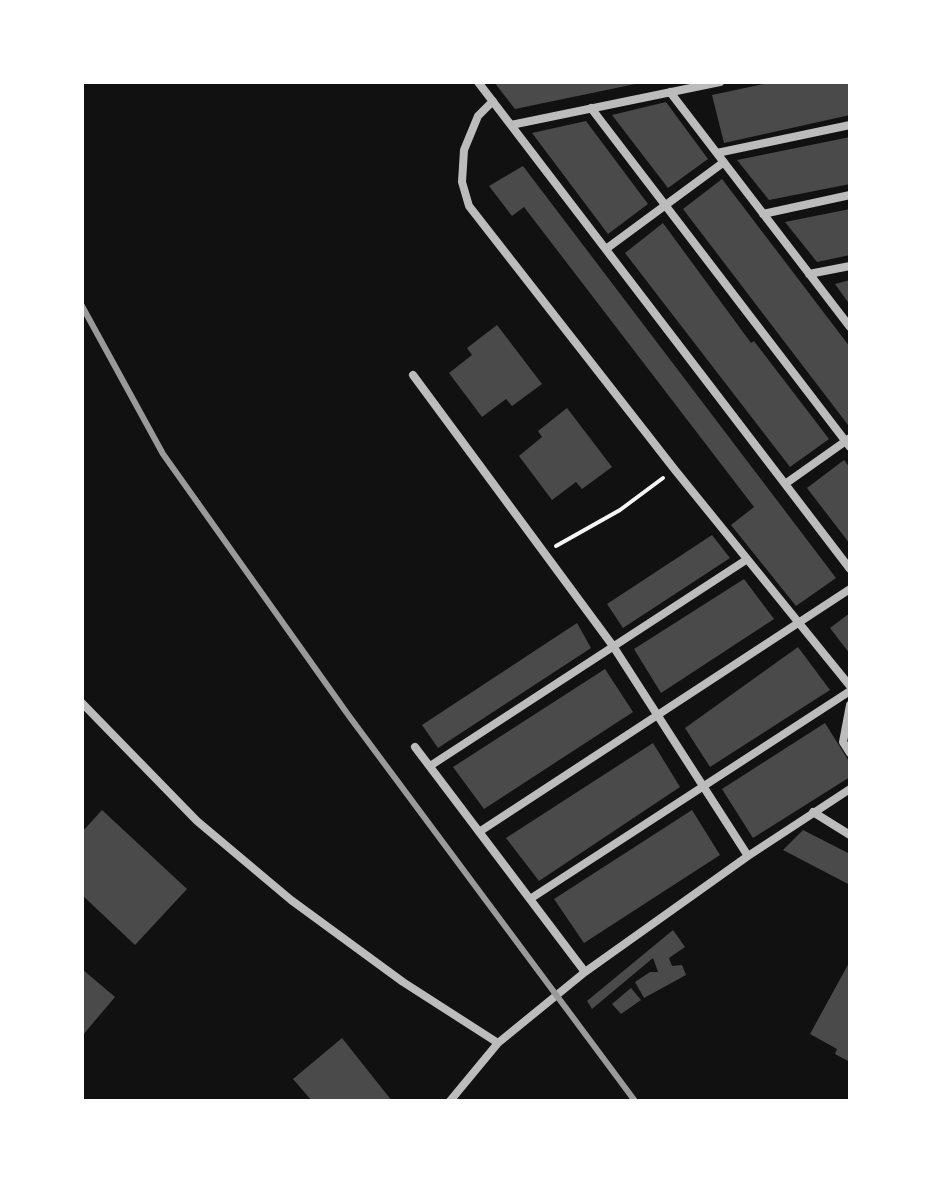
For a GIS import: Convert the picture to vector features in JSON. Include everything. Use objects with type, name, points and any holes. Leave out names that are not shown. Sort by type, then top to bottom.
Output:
[{"type":"street","points":[[478,82],[850,569]]},
{"type":"street","points":[[511,125],[720,82]]},
{"type":"street","points":[[670,92],[850,327]]},
{"type":"street","points":[[493,101],[478,116],[464,150],[462,182],[469,206],[850,689],[530,899]]},
{"type":"street","points":[[591,108],[848,442],[785,484]]},
{"type":"street","points":[[717,153],[850,125]]},
{"type":"street","points":[[606,249],[724,162]]},
{"type":"street","points":[[763,214],[850,195]]},
{"type":"street","points":[[809,274],[850,266]]},
{"type":"street","points":[[413,375],[613,646],[748,856]]},
{"type":"street","points":[[430,766],[746,560]]},
{"type":"street","points":[[479,832],[850,589]]},
{"type":"street","points":[[82,703],[197,821],[291,900],[403,982],[498,1043]]},
{"type":"street","points":[[850,705],[843,742],[850,753]]},
{"type":"street","points":[[415,747],[585,972]]},
{"type":"street","points":[[450,1101],[498,1043],[585,972],[748,856],[850,789]]},
{"type":"street","points":[[813,812],[850,835]]},
{"type":"path","points":[[545,552],[620,510],[675,470]]},
{"type":"building","points":[[494,82],[640,82],[640,83],[515,109]]},
{"type":"building","points":[[773,82],[850,82],[850,115],[724,143],[712,95]]},
{"type":"building","points":[[666,102],[708,159],[668,188],[612,115]]},
{"type":"building","points":[[586,121],[648,204],[608,234],[532,133]]},
{"type":"building","points":[[850,137],[850,184],[769,200],[737,160]]},
{"type":"building","points":[[523,166],[836,578],[796,606],[731,525],[754,507],[524,207],[512,216],[489,186]]},
{"type":"building","points":[[722,179],[850,347],[848,425],[683,209]]},
{"type":"building","points":[[850,209],[850,255],[817,262],[785,222]]},
{"type":"building","points":[[663,223],[751,343],[754,341],[829,439],[790,467],[625,253]]},
{"type":"building","points":[[850,280],[850,305],[835,284]]},
{"type":"building","points":[[497,325],[542,384],[512,406],[506,399],[482,417],[449,373],[472,355],[467,348]]},
{"type":"building","points":[[567,408],[612,467],[582,489],[576,482],[552,500],[519,456],[542,437],[538,431]]},
{"type":"building","points":[[844,460],[850,468],[850,544],[807,488]]},
{"type":"building","points":[[712,535],[730,558],[623,628],[607,604]]},
{"type":"building","points":[[744,579],[774,619],[661,693],[634,649]]},
{"type":"building","points":[[850,613],[850,654],[830,628]]},
{"type":"building","points":[[577,623],[591,648],[438,748],[422,725]]},
{"type":"building","points":[[798,647],[830,690],[710,767],[685,728]]},
{"type":"building","points":[[605,669],[633,712],[484,809],[453,767]]},
{"type":"building","points":[[825,723],[850,763],[850,777],[753,838],[722,789]]},
{"type":"building","points":[[653,743],[680,787],[539,881],[506,838]]},
{"type":"building","points":[[102,810],[187,889],[135,945],[82,895],[82,832]]},
{"type":"building","points":[[692,810],[720,855],[584,943],[554,899]]},
{"type":"building","points":[[803,830],[850,854],[850,885],[783,850]]},
{"type":"building","points":[[673,930],[685,947],[669,958],[672,966],[682,965],[686,975],[644,998],[635,982],[650,972],[658,972],[653,958],[592,1009],[587,1001]]},
{"type":"building","points":[[850,961],[850,1062],[835,1054],[837,1049],[810,1034]]},
{"type":"building","points":[[82,969],[115,997],[82,1036]]},
{"type":"building","points":[[631,988],[641,1000],[621,1014],[612,1004]]},
{"type":"building","points":[[342,1038],[392,1101],[312,1101],[293,1079]]},
{"type":"railway","points":[[82,306],[163,454],[349,716],[635,1101]]}]
